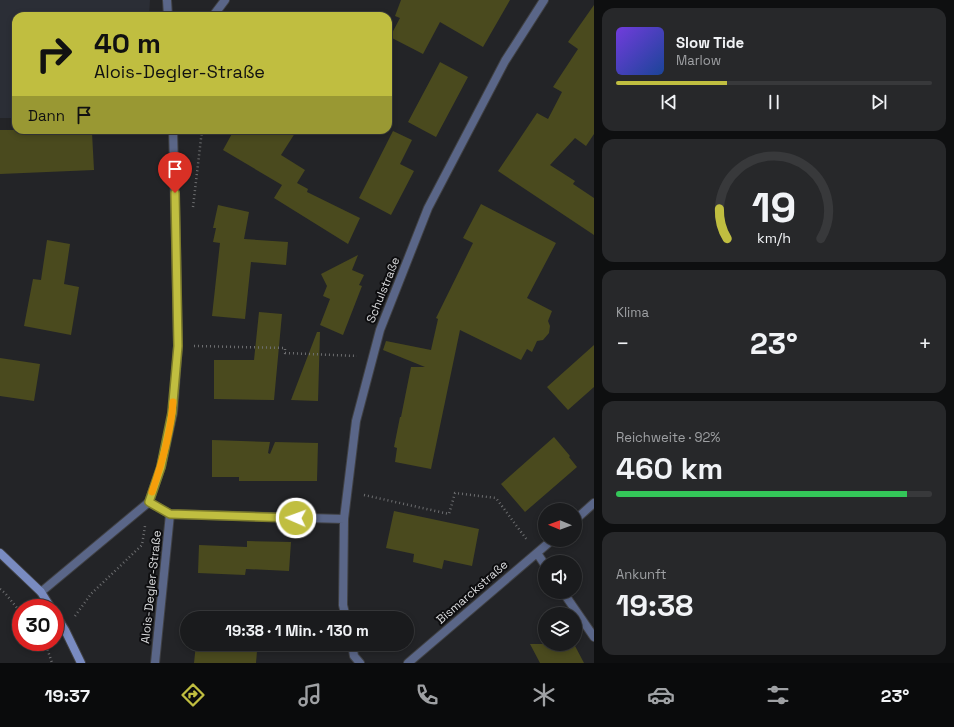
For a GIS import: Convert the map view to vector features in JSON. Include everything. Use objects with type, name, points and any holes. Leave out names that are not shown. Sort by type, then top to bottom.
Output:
[{"type":"street","points":[[167,0],[168,12]]},
{"type":"street","points":[[216,12],[225,0]]},
{"type":"street","name":"Schulstraße","points":[[344,611],[343,605],[344,519],[347,491],[356,421],[380,330],[428,208],[505,61],[544,0]]},
{"type":"street","points":[[41,592],[149,502],[161,467],[172,413],[178,346],[173,134]]},
{"type":"street","points":[[149,502],[170,514],[344,519]]},
{"type":"street","points":[[582,514],[594,503]]},
{"type":"street","name":"Alois-Degler-Straße","points":[[155,663],[170,514]]},
{"type":"street","name":"Bismarckstraße","points":[[408,663],[544,547]]},
{"type":"street","points":[[0,553],[41,592],[45,599]]},
{"type":"street","points":[[568,599],[594,637]]},
{"type":"street","points":[[65,630],[81,663]]},
{"type":"street","points":[[353,651],[354,656],[360,663]]},
{"type":"path","points":[[192,214],[202,134]]},
{"type":"path","points":[[178,346],[285,348],[285,353],[373,356]]},
{"type":"path","points":[[347,491],[449,514],[455,493],[496,498],[537,553]]},
{"type":"path","points":[[65,630],[91,594],[142,545],[149,502]]},
{"type":"path","points":[[0,589],[12,602]]},
{"type":"path","points":[[49,651],[52,663]]},
{"type":"shaded area","points":[[0,0],[150,0],[149,12],[12,12],[12,118],[0,118]]},
{"type":"building","points":[[401,0],[510,0],[483,47],[440,22],[423,54],[392,38],[392,33],[400,18],[395,16]]},
{"type":"building","points":[[594,5],[594,134],[586,146],[575,138],[550,165],[575,181],[573,184],[594,198],[594,235],[498,171],[537,113],[548,119],[562,92],[553,87],[578,49],[568,42]]},
{"type":"building","points":[[440,62],[468,77],[436,137],[408,122]]},
{"type":"building","points":[[0,130],[12,130],[12,134],[26,135],[92,134],[94,170],[0,174]]},
{"type":"building","points":[[393,131],[412,140],[400,164],[414,171],[391,215],[359,198]]},
{"type":"building","points":[[232,134],[294,134],[281,155],[305,170],[297,183],[308,189],[307,192],[360,218],[348,244],[274,198],[282,185],[223,150]]},
{"type":"building","points":[[481,204],[556,243],[527,298],[552,311],[548,321],[550,326],[549,333],[543,340],[537,341],[532,352],[527,349],[521,360],[460,330],[431,469],[395,462],[397,448],[394,447],[411,367],[425,367],[383,350],[386,341],[431,350],[438,319],[436,318],[473,243],[463,238]]},
{"type":"building","points":[[218,205],[249,212],[244,239],[288,242],[286,265],[251,262],[245,319],[212,316],[220,243],[213,242],[216,228],[213,228]]},
{"type":"building","points":[[47,240],[70,244],[64,284],[79,287],[71,335],[24,326],[33,279],[41,280]]},
{"type":"building","points":[[358,255],[352,270],[364,275],[359,285],[362,286],[343,335],[320,325],[330,299],[323,296],[327,286],[321,274]]},
{"type":"building","points":[[259,312],[282,314],[274,400],[214,399],[214,360],[254,360]]},
{"type":"building","points":[[317,332],[320,332],[318,401],[291,400]]},
{"type":"building","points":[[594,345],[594,387],[568,410],[547,387]]},
{"type":"building","points":[[0,358],[40,364],[34,401],[0,396]]},
{"type":"building","points":[[554,437],[577,467],[525,512],[501,484]]},
{"type":"building","points":[[212,440],[270,442],[268,453],[270,454],[275,442],[318,443],[317,481],[239,481],[239,477],[212,477]]},
{"type":"building","points":[[394,511],[479,529],[472,566],[444,560],[442,569],[413,562],[414,554],[386,548]]},
{"type":"building","points":[[247,541],[291,542],[289,571],[246,569],[245,575],[198,573],[199,545],[247,547]]},
{"type":"building","points":[[530,644],[538,644],[538,651],[578,651],[584,663],[540,663]]},
{"type":"building","points":[[195,651],[257,651],[256,663],[194,663]]},
{"type":"slow traffic","points":[[152,492],[161,467],[173,402]]},
{"type":"route","points":[[175,193],[178,346],[172,413],[161,467],[149,502],[170,514],[296,518]]}]
